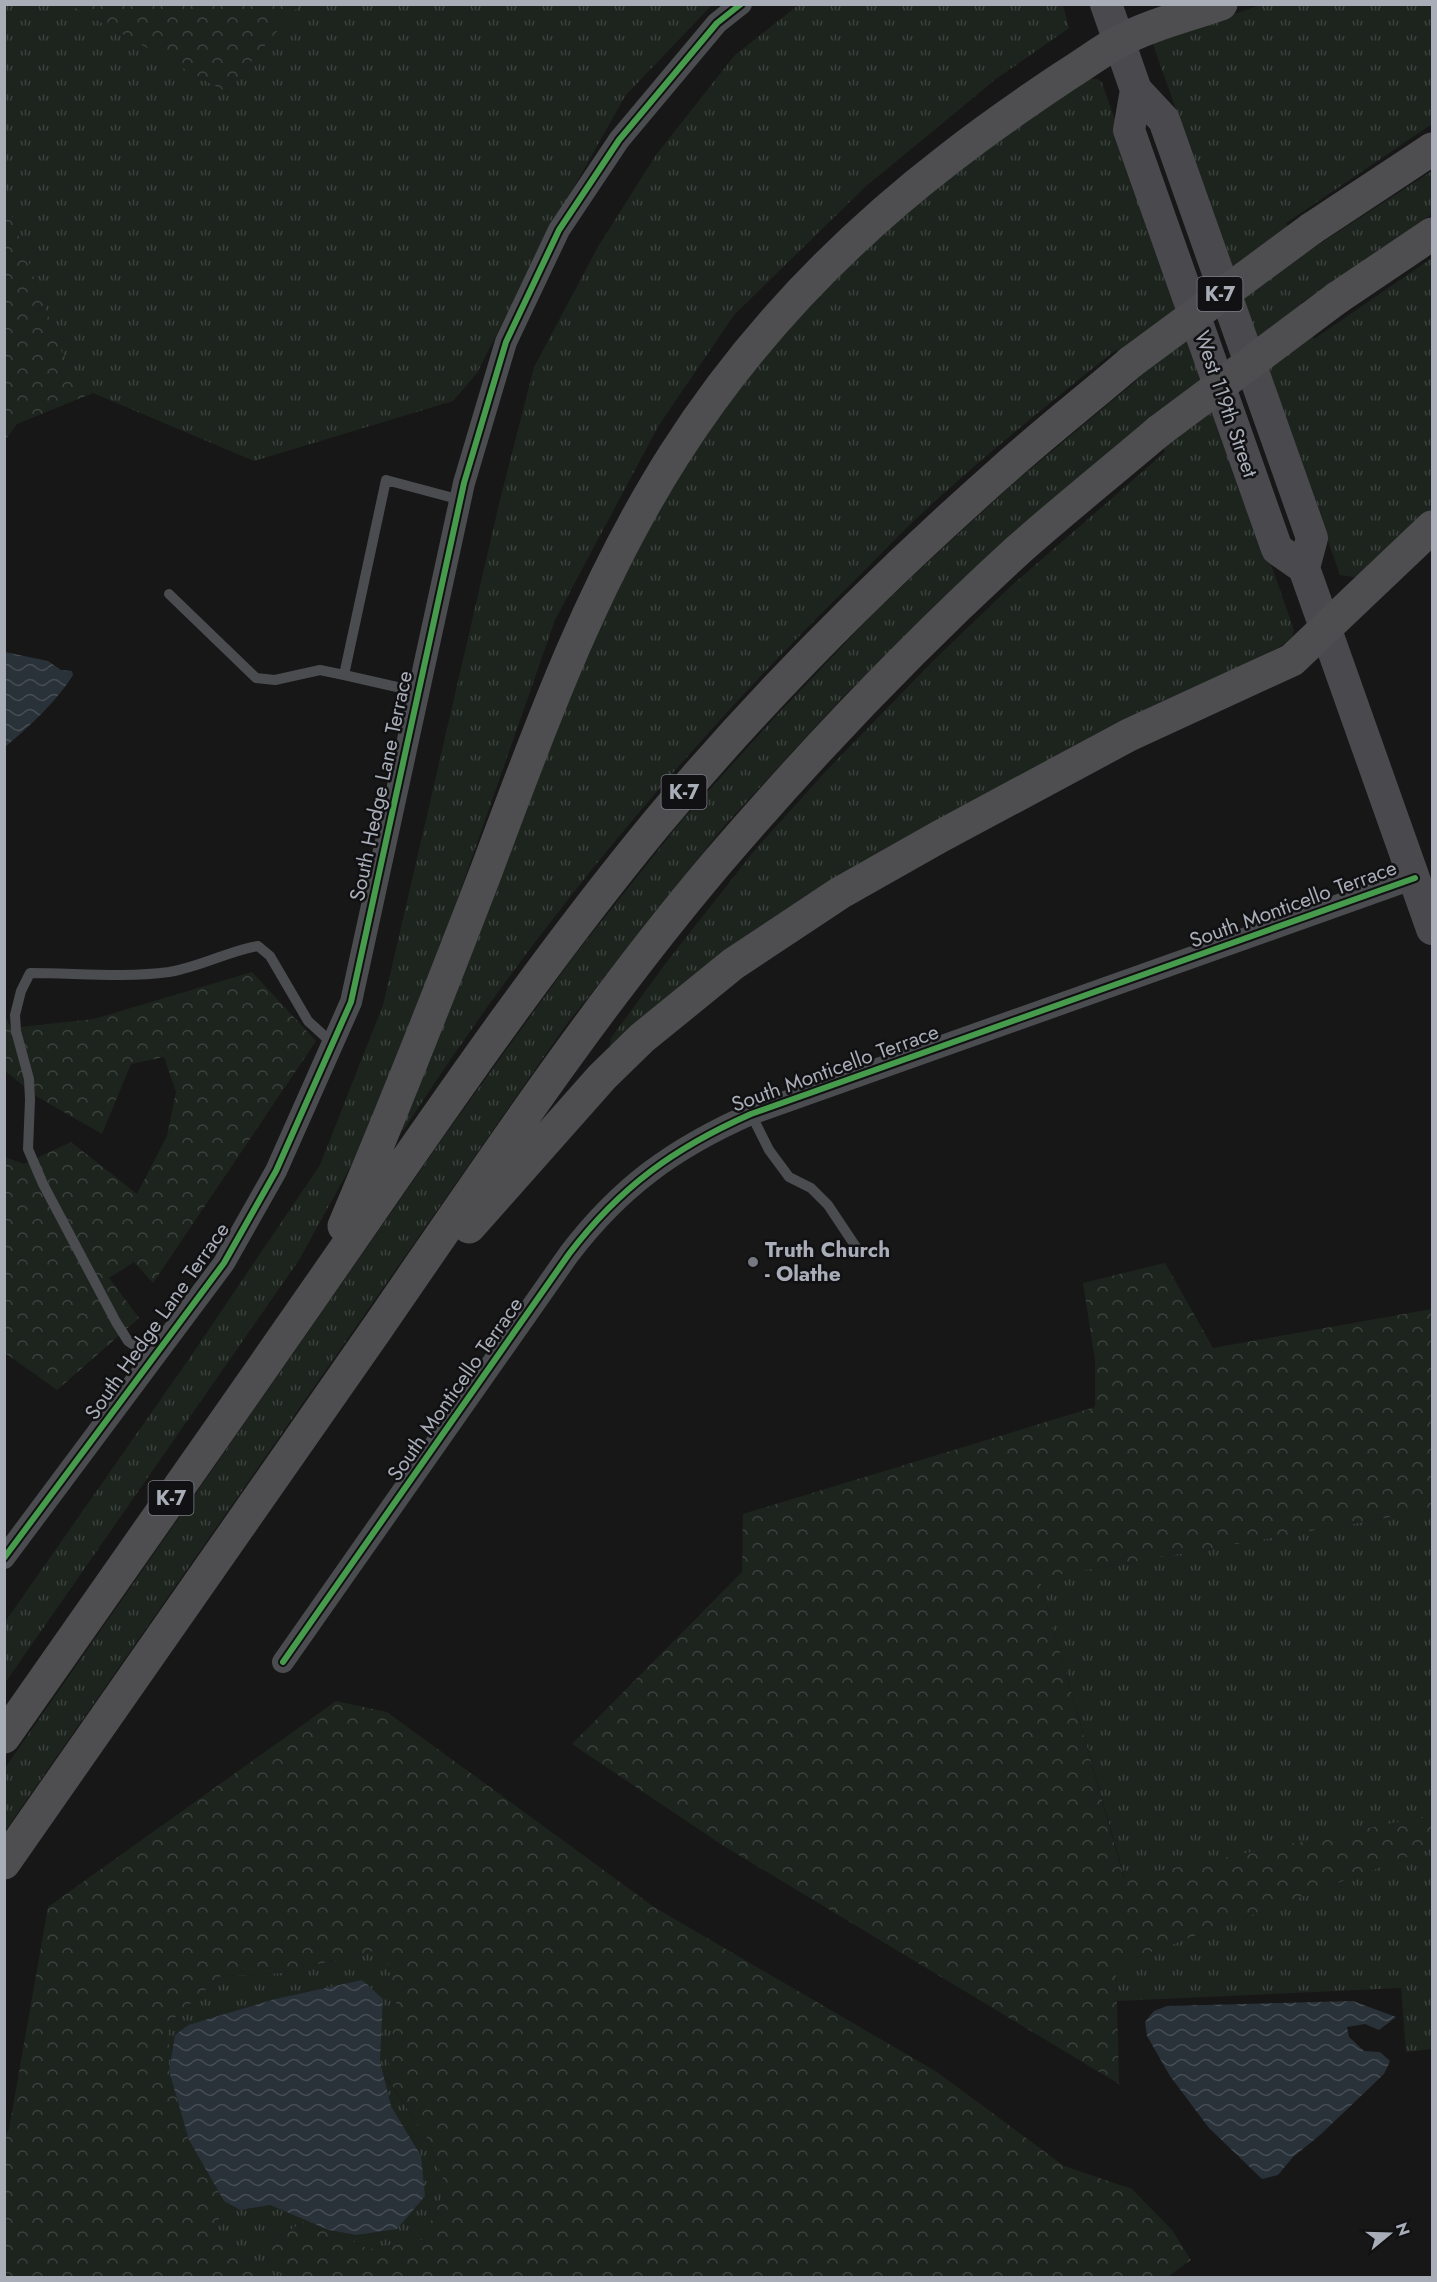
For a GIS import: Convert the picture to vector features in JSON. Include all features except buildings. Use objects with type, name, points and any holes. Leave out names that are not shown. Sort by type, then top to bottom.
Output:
[{"type":"highway","points":[[316,1292],[392,1113],[568,656],[632,525],[675,454],[714,398],[768,328],[814,278],[913,186],[1010,113],[1119,41],[1221,4]]},
{"type":"highway","name":"K-7","points":[[4,1737],[426,1132],[539,974],[656,824],[726,744],[814,649],[890,574],[1002,471],[1131,362],[1311,229],[1432,149]]},
{"type":"highway","points":[[4,1863],[572,1049],[642,956],[715,866],[862,702],[1020,549],[1159,431],[1337,298],[1432,234]]},
{"type":"highway","points":[[373,1334],[602,1077],[642,1038],[733,964],[840,893],[939,837],[1129,735],[1292,660],[1432,527]]},
{"type":"main road","name":"West 119th Street","points":[[1106,4],[1136,90],[1164,120],[1312,538],[1304,568],[1432,929]]},
{"type":"street","name":"South Hedge Lane Terrace","points":[[4,1558],[224,1263],[276,1171],[351,1002],[460,500],[506,342],[559,230],[619,140],[717,23],[741,4]]},
{"type":"street","name":"South Monticello Terrace","points":[[284,1662],[591,1225],[614,1202],[670,1156],[709,1133],[751,1114],[1415,878]]},
{"type":"lane","points":[[344,675],[386,480],[460,500]]},
{"type":"lane","points":[[169,594],[256,678],[275,680],[320,670],[419,692]]},
{"type":"lane","points":[[153,1358],[128,1341],[116,1322],[43,1184],[28,1149],[29,1079],[16,1031],[15,1015],[21,991],[30,973],[139,975],[202,964],[242,948],[258,946],[270,956],[308,1021],[333,1044]]},
{"type":"lane","points":[[751,1114],[769,1150],[789,1177],[811,1188],[828,1205],[858,1250]]},
{"type":"green space","points":[[5,5],[70,5],[226,92],[299,5],[712,5],[625,96],[550,230],[477,373],[453,401],[254,461],[93,393],[62,353],[5,199]]},
{"type":"green space","points":[[70,5],[299,5],[226,92]]},
{"type":"green space","points":[[798,5],[1063,5],[1069,28],[996,79],[865,187],[734,315],[659,425],[555,620],[431,975],[374,1124],[299,1260],[5,1683],[5,1622],[191,1356],[320,1165],[383,1005],[500,500],[534,367],[599,245],[656,155],[734,56]]},
{"type":"green space","points":[[1260,5],[1432,5],[1432,124],[1286,223],[1301,256],[1432,171],[1432,214],[1301,303],[1314,339],[1432,258],[1432,512],[1367,573],[1354,577],[1340,575],[1153,43]]},
{"type":"green space","points":[[1086,79],[1098,79],[1102,83],[1294,630],[1292,637],[1281,646],[1156,709],[608,1058],[611,1038],[666,963],[754,851],[827,770],[934,660],[1010,587],[1165,452],[1151,420],[1071,484],[985,558],[842,698],[725,825],[566,1025],[5,1831],[5,1768],[445,1135],[574,956],[683,819],[871,616],[1015,482],[1136,381],[1116,350],[1022,425],[932,504],[789,646],[669,777],[557,914],[503,985],[403,1131],[399,1127],[556,717],[636,540],[750,369],[897,215]]},
{"type":"green space","points":[[5,199],[62,353],[93,393],[17,424],[5,440]]},
{"type":"green space","points":[[252,972],[316,1041],[153,1283],[134,1262],[109,1278],[139,1318],[57,1390],[5,1353],[5,1157],[24,1164],[71,1142],[137,1194],[167,1136],[176,1092],[164,1057],[131,1064],[102,1134],[36,1096],[5,1071],[4,1014],[11,1028],[94,1019]]},
{"type":"green space","points":[[1165,1263],[1213,1348],[1432,1309],[1432,1510],[1039,1578],[1124,1878],[1432,1815],[1432,1848],[1116,1965],[1119,2084],[722,1845],[572,1744],[742,1572],[743,1514],[1095,1407],[1095,1360],[1083,1283]]},
{"type":"green space","points":[[1432,1510],[1432,1815],[1125,1879],[1039,1578]]},
{"type":"green space","points":[[336,1701],[387,1712],[654,1907],[937,2072],[1064,2166],[1132,2189],[1172,2230],[1191,2260],[1166,2278],[285,2277],[268,2265],[271,2241],[307,2220],[369,2249],[423,2240],[446,2186],[427,2138],[387,2078],[397,1995],[382,1949],[280,1973],[221,1976],[169,2023],[169,2071],[189,2140],[224,2201],[215,2232],[265,2277],[5,2278],[5,2136],[9,2129],[48,1907]]},
{"type":"green space","points":[[1432,1848],[1432,2049],[1406,2052],[1401,1988],[1117,2001],[1116,1965]]},
{"type":"green space","points":[[382,1949],[397,1995],[387,2079],[427,2138],[446,2186],[423,2240],[369,2249],[329,2230],[356,2235],[421,2156],[391,2106],[380,2061],[383,2000],[362,1980],[275,1999],[188,2025],[175,2035],[169,2071],[169,2023],[221,1976],[280,1973]]},
{"type":"green space","points":[[224,2201],[240,2210],[270,2205],[307,2220],[271,2241],[268,2265],[285,2277],[265,2277],[215,2232]]},
{"type":"water","points":[[5,652],[48,661],[61,670],[72,671],[73,675],[42,714],[5,747]]},
{"type":"water","points":[[362,1980],[383,1999],[380,2061],[391,2106],[421,2156],[425,2196],[397,2229],[356,2235],[329,2230],[270,2205],[240,2210],[224,2201],[189,2140],[169,2071],[175,2035],[188,2025],[275,1999]]},
{"type":"water","points":[[1353,2001],[1396,2017],[1379,2030],[1365,2024],[1347,2027],[1349,2037],[1364,2051],[1380,2052],[1390,2061],[1384,2074],[1320,2135],[1293,2157],[1278,2175],[1262,2179],[1209,2128],[1170,2076],[1147,2036],[1145,2022],[1154,2011],[1167,2006]]},
{"type":"cycle path","points":[[4,1558],[224,1263],[276,1171],[351,1002],[464,483],[506,342],[559,230],[619,140],[717,23],[741,4]]},
{"type":"cycle path","points":[[283,1662],[569,1254],[588,1230],[629,1189],[673,1156],[697,1141],[751,1114],[1415,878]]},
{"type":"place","name":"Truth Church - Olathe","points":[[753,1262]]}]
